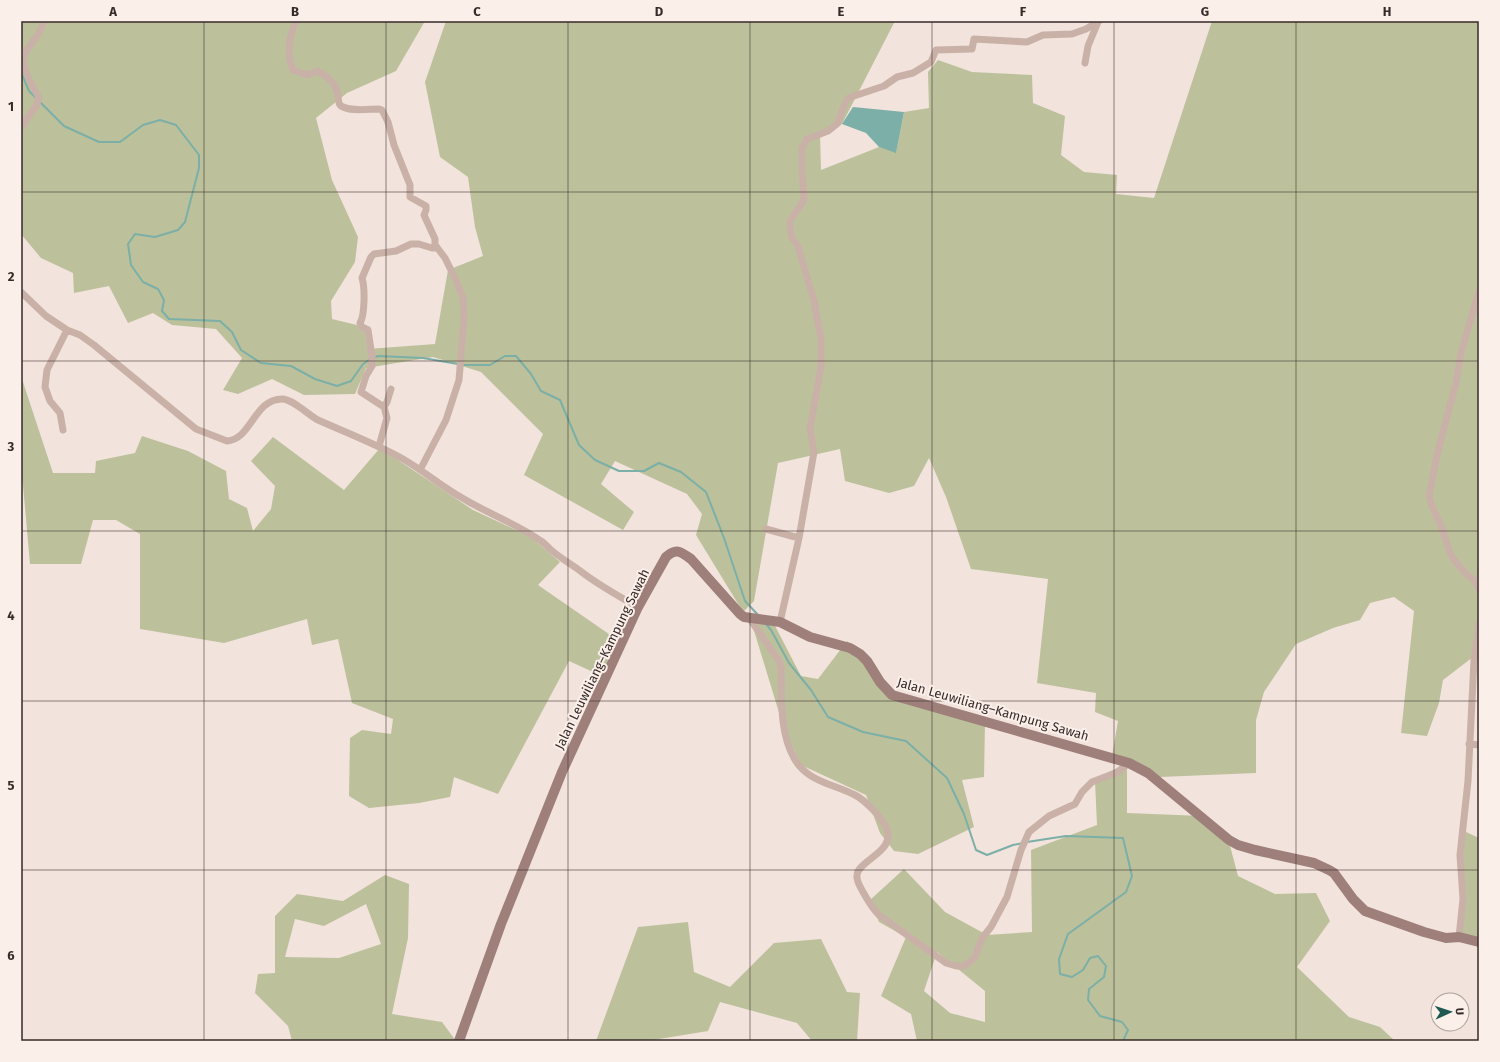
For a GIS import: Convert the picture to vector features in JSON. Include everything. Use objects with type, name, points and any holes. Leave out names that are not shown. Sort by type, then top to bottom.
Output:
[{"type":"main road","name":"Jalan Leuwiliang–Kampung Sawah","points":[[459,1041],[501,924],[562,772],[638,607],[666,557],[671,552],[677,551],[691,559],[740,614],[752,619],[780,622],[826,643],[850,648],[868,661],[880,682],[892,695],[1130,763],[1148,773],[1229,840],[1238,845],[1314,863],[1334,873],[1353,899],[1365,911],[1424,932],[1446,938],[1459,937],[1479,942]]},
{"type":"street","points":[[21,127],[36,106],[39,98],[27,75],[23,61],[25,53],[39,33],[44,21]]},
{"type":"street","points":[[296,21],[290,38],[289,61],[292,70],[307,75],[318,71],[330,78],[337,91],[339,104],[342,107],[358,110],[382,110],[388,122],[394,145],[410,185],[410,196],[426,206],[424,216],[435,240],[436,246],[448,265],[463,298],[464,318],[459,380],[446,420],[420,470]]},
{"type":"street","points":[[1085,63],[1088,46],[1098,21]]},
{"type":"street","points":[[780,622],[799,538],[814,452],[810,428],[821,367],[821,339],[814,301],[798,246],[791,236],[790,221],[804,200],[802,148],[807,139],[828,131],[838,123],[848,98],[884,86],[897,77],[913,73],[931,62],[936,50],[972,49],[974,39],[1027,42],[1043,35],[1072,34],[1086,29],[1098,21]]},
{"type":"street","points":[[379,446],[387,418],[384,407],[361,392],[366,376],[372,366],[368,330],[362,327],[360,323],[363,318],[364,309],[364,284],[362,278],[371,257],[379,253],[396,251],[411,244],[419,244],[432,248],[435,248],[436,246]]},
{"type":"street","points":[[1479,291],[1461,353],[1456,383],[1437,455],[1429,496],[1454,560],[1465,573],[1474,580],[1479,589]]},
{"type":"street","points":[[21,292],[46,316],[68,330],[80,335],[94,345],[196,429],[227,441],[237,439],[266,405],[273,401],[282,399],[292,403],[312,417],[348,434],[379,446],[420,470],[463,499],[523,530],[542,542],[580,572],[638,607]]},
{"type":"street","points":[[63,430],[60,413],[50,401],[45,387],[48,370],[68,330]]},
{"type":"street","points":[[384,407],[391,389]]},
{"type":"street","points":[[766,529],[799,538]]},
{"type":"street","points":[[752,619],[779,660],[781,668],[783,724],[793,756],[798,764],[804,771],[814,777],[831,786],[854,794],[862,799],[886,826],[888,832],[884,848],[863,866],[857,875],[857,880],[871,907],[879,915],[946,964],[964,966],[975,957],[982,938],[991,928],[1007,897],[1022,846],[1029,832],[1049,816],[1075,804],[1082,792],[1092,782],[1118,772],[1130,763]]},
{"type":"street","points":[[1459,937],[1463,899],[1460,855],[1468,781],[1474,660],[1479,623]]},
{"type":"street","points":[[1469,744],[1479,745]]},
{"type":"green space","points":[[21,21],[425,21],[396,71],[347,93],[316,118],[332,180],[358,237],[355,262],[331,301],[332,319],[365,327],[368,349],[435,344],[448,270],[483,256],[475,227],[468,177],[440,157],[425,82],[446,21],[895,21],[842,124],[820,134],[821,170],[879,147],[896,152],[904,112],[929,108],[928,72],[938,60],[972,72],[1032,75],[1033,103],[1065,116],[1061,155],[1084,172],[1117,175],[1116,194],[1154,198],[1212,21],[1479,21],[1479,656],[1473,657],[1443,680],[1439,703],[1427,736],[1401,733],[1414,611],[1394,597],[1370,603],[1360,620],[1333,628],[1296,644],[1264,692],[1256,720],[1256,773],[1160,777],[1112,756],[1118,721],[1095,712],[1096,693],[1037,683],[1048,579],[971,569],[946,497],[929,458],[914,486],[889,493],[845,481],[840,449],[778,463],[754,601],[743,612],[696,535],[702,514],[687,494],[615,461],[601,484],[634,512],[623,530],[524,475],[543,434],[481,372],[433,357],[366,368],[355,394],[304,395],[272,379],[238,394],[223,390],[242,358],[216,329],[172,325],[153,313],[128,323],[109,286],[74,293],[73,273],[41,258],[21,234]]},
{"type":"green space","points":[[21,376],[53,473],[95,473],[96,461],[135,453],[142,436],[188,451],[226,471],[229,499],[247,508],[253,531],[271,509],[275,486],[251,461],[273,437],[344,490],[380,448],[473,510],[531,537],[560,562],[538,585],[619,641],[604,677],[569,661],[498,794],[454,777],[450,797],[419,803],[369,808],[349,796],[350,738],[362,730],[391,734],[393,719],[352,703],[338,639],[312,645],[307,619],[224,643],[140,629],[140,534],[116,520],[93,520],[81,564],[30,564],[23,485],[21,479]]},
{"type":"green space","points":[[772,620],[801,676],[818,679],[847,641],[870,659],[888,695],[985,723],[984,777],[962,780],[974,827],[918,854],[894,851],[880,833],[866,795],[801,765],[784,729],[752,624]]},
{"type":"green space","points":[[1127,762],[1127,813],[1202,816],[1229,842],[1238,876],[1275,894],[1316,893],[1330,921],[1297,967],[1349,1017],[1380,1027],[1395,1041],[917,1041],[911,1014],[881,996],[906,937],[879,922],[870,900],[904,869],[945,912],[987,935],[1032,932],[1031,850],[1097,825],[1095,781]],"holes":[[[937,952],[985,991],[985,1022],[950,1013],[924,991]]]},
{"type":"green space","points":[[1464,831],[1479,838],[1479,940],[1458,934]]},
{"type":"green space","points":[[385,875],[409,884],[408,938],[392,1014],[442,1022],[456,1041],[292,1041],[288,1026],[255,993],[258,974],[275,973],[275,916],[297,894],[343,901]],"holes":[[[366,904],[381,944],[339,958],[285,957],[295,919],[324,926]]]},
{"type":"green space","points":[[688,922],[694,972],[730,987],[774,943],[821,939],[847,992],[860,993],[857,1041],[812,1041],[797,1023],[720,1002],[708,1031],[647,1041],[596,1041],[638,927]]},
{"type":"water","points":[[853,107],[904,112],[896,153],[879,147],[866,133],[842,124]]},
{"type":"waterway","points":[[21,72],[29,91],[36,98]]},
{"type":"waterway","points":[[39,101],[64,126],[99,142],[120,142],[143,125],[160,120],[176,125],[199,155],[199,168],[185,222],[178,230],[155,237],[135,234],[128,244],[131,265],[143,282],[158,289],[164,300],[162,311],[169,319],[220,321],[232,332],[241,350],[261,363],[291,366],[315,379],[337,386],[351,381],[363,364],[369,360]]},
{"type":"waterway","points":[[373,358],[378,356],[423,358],[458,364]]},
{"type":"waterway","points":[[462,365],[490,365],[505,356],[516,356],[531,374],[541,391],[560,400],[579,445],[595,460],[619,471],[644,471],[659,463],[681,472],[706,492],[724,538],[745,601],[759,616]]},
{"type":"waterway","points":[[766,624],[771,630],[789,663],[811,690],[828,717],[863,732],[906,741],[947,778],[964,814],[976,850],[987,855],[1013,845],[1023,843]]},
{"type":"waterway","points":[[1027,842],[1066,836],[1123,838],[1132,876],[1126,892],[1068,934],[1059,959],[1060,974],[1072,977],[1083,970],[1090,958],[1098,956],[1106,966],[1104,977],[1089,989],[1088,1000],[1100,1016],[1122,1022],[1128,1030],[1123,1041]]}]
